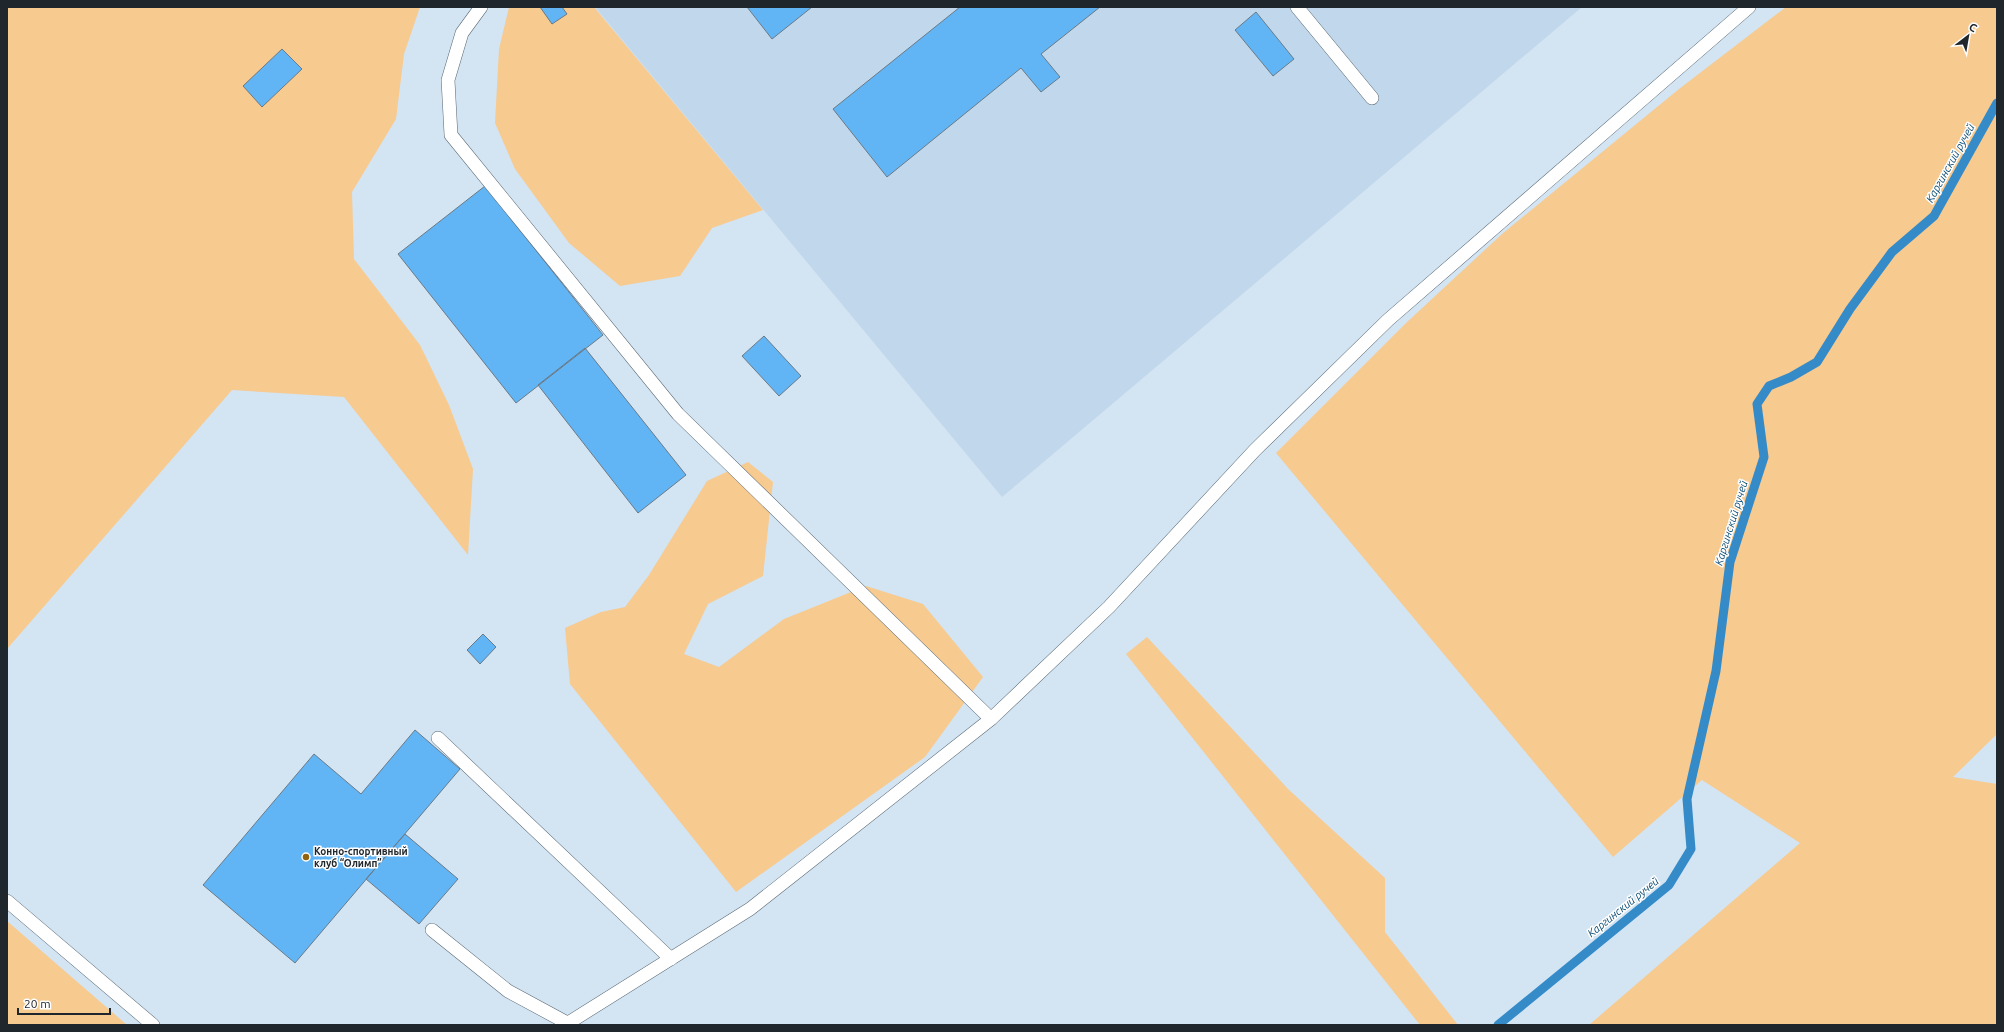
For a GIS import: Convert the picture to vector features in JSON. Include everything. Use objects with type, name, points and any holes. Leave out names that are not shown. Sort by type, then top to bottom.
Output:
[{"type":"lane","points":[[481,7],[462,33],[448,80],[451,135],[678,414],[991,719]]},
{"type":"lane","points":[[1297,7],[1372,98]]},
{"type":"lane","points":[[432,930],[508,992],[567,1024],[750,909],[991,719],[1109,607],[1255,450],[1388,320],[1749,7]]},
{"type":"lane","points":[[438,738],[671,959]]},
{"type":"lane","points":[[7,901],[153,1025]]},
{"type":"shaded area","points":[[7,7],[420,7],[404,54],[396,119],[352,192],[354,259],[420,345],[449,405],[473,469],[468,555],[344,397],[232,390],[7,649]]},
{"type":"shaded area","points":[[509,7],[594,7],[763,210],[712,228],[680,276],[620,286],[569,243],[515,169],[495,123],[499,49]]},
{"type":"shaded area","points":[[595,7],[1582,7],[1002,497]]},
{"type":"shaded area","points":[[1786,7],[1997,7],[1997,734],[1953,777],[1997,784],[1997,1025],[1589,1025],[1800,843],[1702,780],[1613,857],[1276,453],[1406,323],[1502,234],[1679,89]]},
{"type":"shaded area","points":[[748,462],[773,482],[763,576],[708,604],[684,654],[719,667],[784,619],[866,586],[923,604],[983,677],[925,757],[736,892],[570,684],[565,628],[601,612],[625,607],[649,575],[707,481]]},
{"type":"shaded area","points":[[1147,637],[1288,789],[1385,878],[1385,932],[1458,1025],[1420,1025],[1126,654]]},
{"type":"shaded area","points":[[7,921],[127,1025],[7,1025]]},
{"type":"building","points":[[540,7],[562,7],[567,14],[552,24]]},
{"type":"building","points":[[747,7],[812,7],[772,39]]},
{"type":"building","points":[[960,7],[1100,7],[1041,54],[1060,77],[1041,92],[1021,68],[887,177],[833,109]]},
{"type":"building","points":[[1256,12],[1294,59],[1273,76],[1235,30]]},
{"type":"building","points":[[282,49],[302,69],[262,107],[243,86]]},
{"type":"building","points":[[485,186],[603,335],[516,403],[398,254]]},
{"type":"building","points":[[764,336],[801,376],[779,396],[742,356]]},
{"type":"building","points":[[585,348],[686,475],[638,513],[538,385]]},
{"type":"building","points":[[483,634],[496,647],[480,664],[467,650]]},
{"type":"building","name":"Конно-спортивный клуб “Олимп”","points":[[415,730],[460,769],[295,963],[203,885],[314,754],[361,794]]},
{"type":"building","points":[[405,834],[458,879],[419,924],[366,879]]},
{"type":"waterway","name":"Каргинский ручей","points":[[1498,1025],[1669,885],[1691,849],[1687,799],[1716,671],[1730,562],[1764,457],[1757,404],[1769,386],[1791,377],[1817,362],[1850,309],[1892,252],[1934,216],[1997,103]]},
{"type":"place","name":"Конно-спортивный клуб “Олимп”","points":[[306,857]]}]
